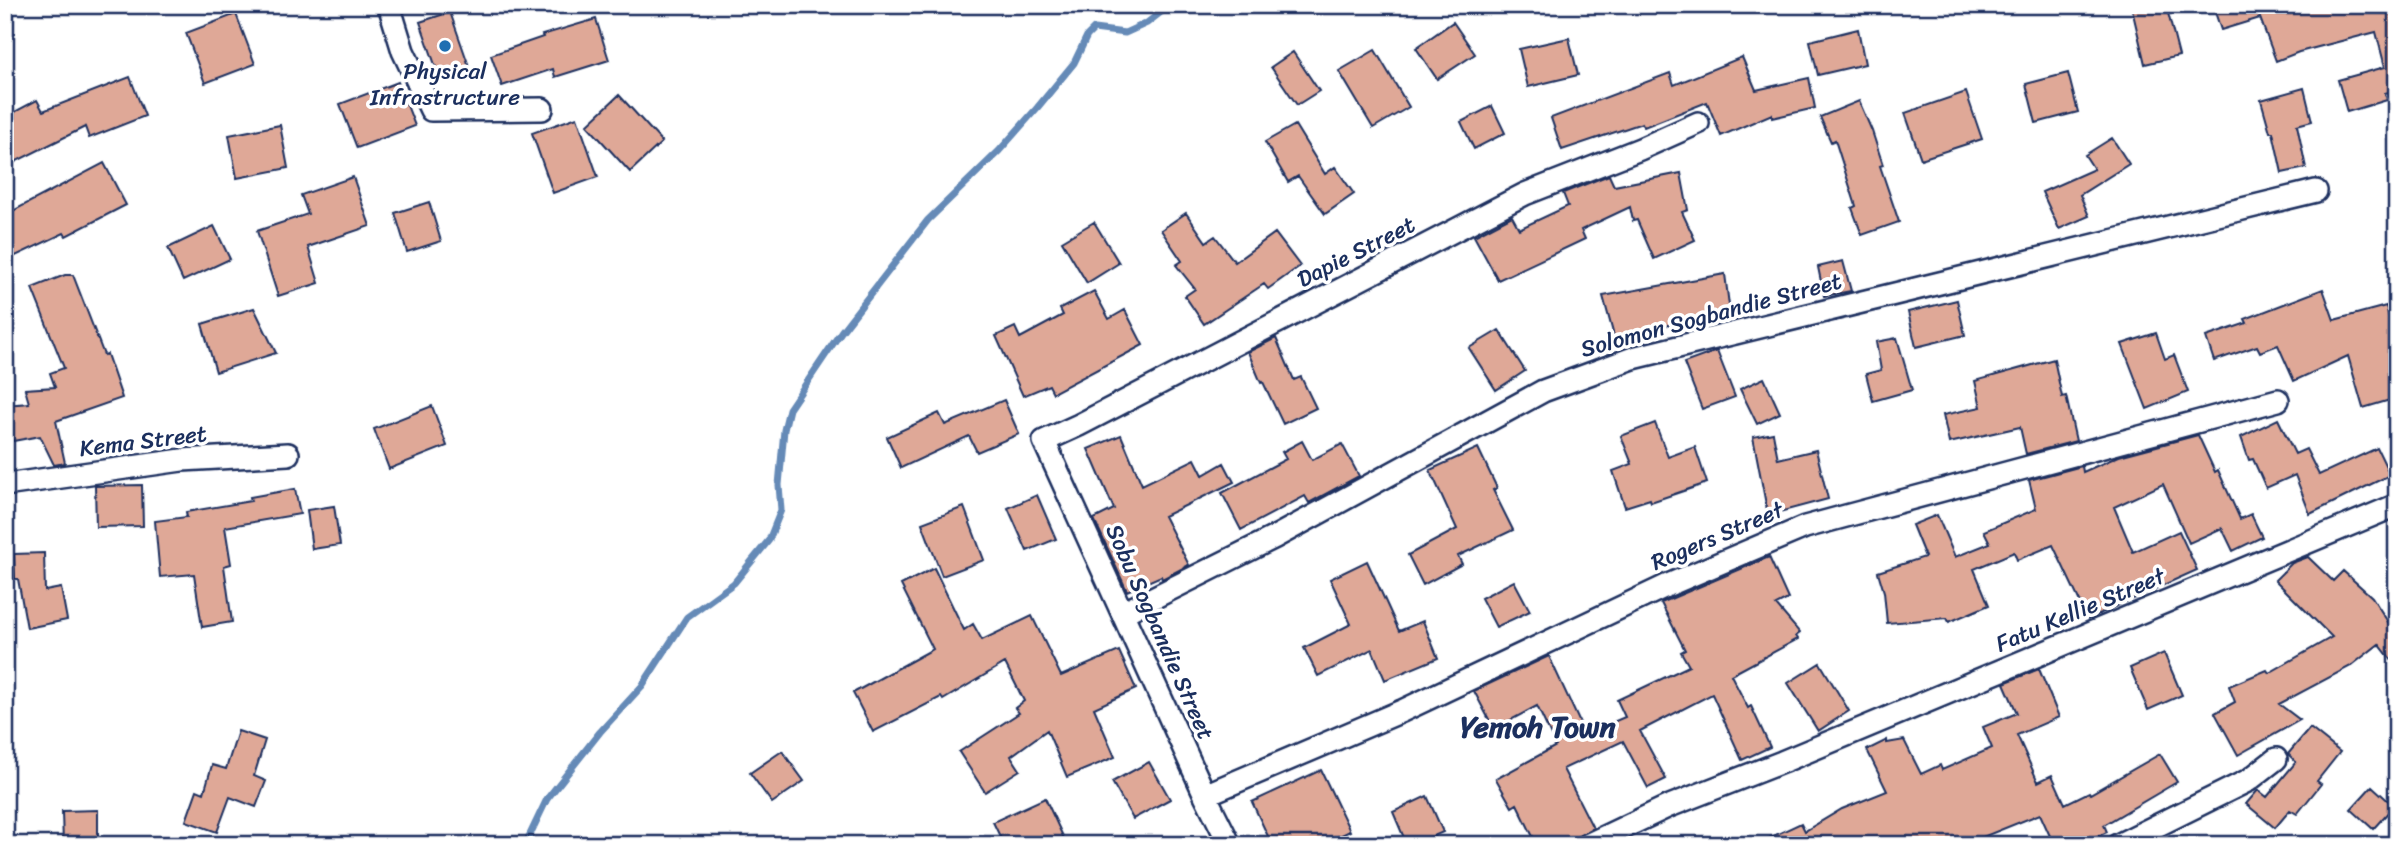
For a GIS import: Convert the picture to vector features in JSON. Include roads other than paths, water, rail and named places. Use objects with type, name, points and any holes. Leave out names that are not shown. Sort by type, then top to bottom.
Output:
[{"type":"street","points":[[389,5],[403,51],[431,110],[542,109]]},
{"type":"street","name":"Dapie Street","points":[[1044,441],[1525,194],[1640,149],[1698,122]]},
{"type":"street","name":"Solomon Sogbandie Street","points":[[1122,613],[1275,537],[1543,391],[1633,358],[2316,191]]},
{"type":"street","name":"Rogers Street","points":[[1205,795],[1402,711],[1666,586],[1805,527],[2278,400]]},
{"type":"street","name":"Sobu Sogbandie Street","points":[[1044,441],[1230,845]]},
{"type":"street","name":"Kema Street","points":[[5,485],[182,460],[288,454]]},
{"type":"street","name":"Fatu Kellie Street","points":[[1587,845],[1667,807],[1782,762],[2397,505]]},
{"type":"street","points":[[2118,845],[2249,780],[2276,759]]},
{"type":"waterway","points":[[525,845],[547,799],[600,732],[642,686],[687,617],[734,583],[769,540],[781,510],[779,485],[784,430],[789,409],[841,332],[928,220],[999,151],[1037,108],[1074,63],[1087,36],[1094,29],[1125,33],[1147,23],[1170,5]]},
{"type":"place","name":"Physical Infrastructure","points":[[445,46]]},
{"type":"district","name":"Yemoh Town","points":[[1538,727]]}]
